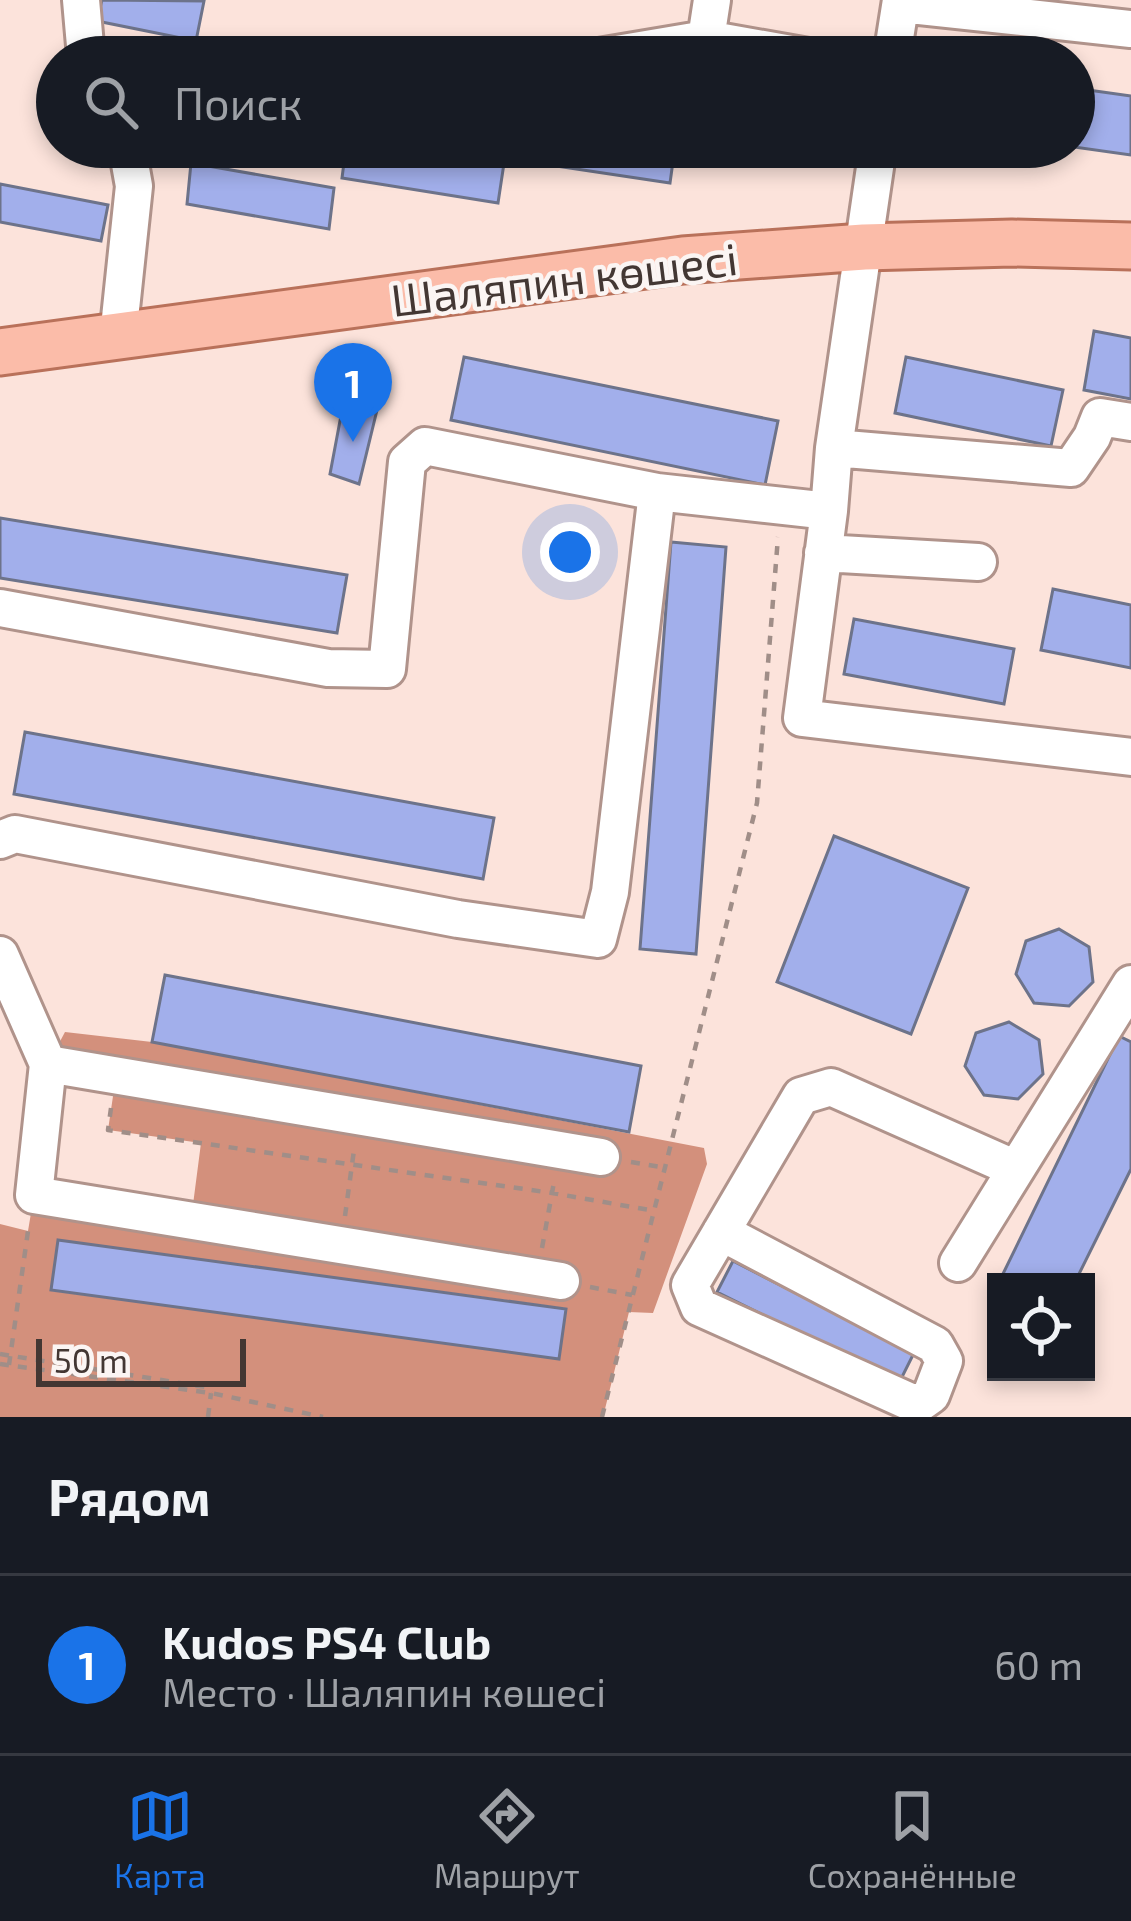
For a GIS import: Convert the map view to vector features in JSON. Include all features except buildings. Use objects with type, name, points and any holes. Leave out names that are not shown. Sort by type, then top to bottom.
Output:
[{"type":"main road","name":"Шаляпин көшесі","points":[[0,352],[683,260],[864,247],[1012,243],[1131,247]]},
{"type":"lane","points":[[81,0],[84,36]]},
{"type":"lane","points":[[706,36],[712,0]]},
{"type":"lane","points":[[895,36],[901,2],[1129,20]]},
{"type":"lane","points":[[118,337],[134,186],[131,168]]},
{"type":"lane","points":[[875,168],[834,448],[802,718],[1131,757]]},
{"type":"lane","points":[[834,448],[1071,468],[1100,417],[1131,422]]},
{"type":"lane","points":[[0,608],[328,668],[387,669],[407,462],[424,446],[657,492],[829,511]]},
{"type":"lane","points":[[0,840],[15,834],[458,919],[598,939],[610,892],[657,492]]},
{"type":"lane","points":[[823,553],[978,562]]},
{"type":"lane","points":[[0,956],[48,1064],[34,1195],[549,1279]]},
{"type":"lane","points":[[958,1263],[1131,984]]},
{"type":"lane","points":[[48,1064],[602,1157]]},
{"type":"lane","points":[[722,1232],[935,1345],[944,1361],[931,1394],[917,1405],[699,1307],[690,1285],[801,1096],[831,1087],[1016,1169]]},
{"type":"path","points":[[602,1417],[757,803],[780,506]]},
{"type":"path","points":[[116,1076],[108,1130],[656,1211]]},
{"type":"path","points":[[340,1245],[359,1117]]},
{"type":"path","points":[[559,1150],[552,1193],[549,1279],[634,1295]]},
{"type":"path","points":[[9,1365],[34,1195]]},
{"type":"path","points":[[0,1354],[205,1387],[211,1393]]},
{"type":"path","points":[[0,1364],[211,1393],[322,1417]]},
{"type":"path","points":[[208,1417],[211,1393]]},
{"type":"shaded area","points":[[65,1032],[152,1042],[704,1148],[707,1164],[653,1313],[629,1312],[603,1417],[0,1417],[0,1224],[28,1231],[34,1195],[191,1220],[201,1143],[108,1130],[116,1076],[48,1064]],"holes":[[[59,1240],[565,1308],[560,1358],[52,1291]]]},
{"type":"place","name":"Kudos PS4 Club","points":[[353,442]]}]
